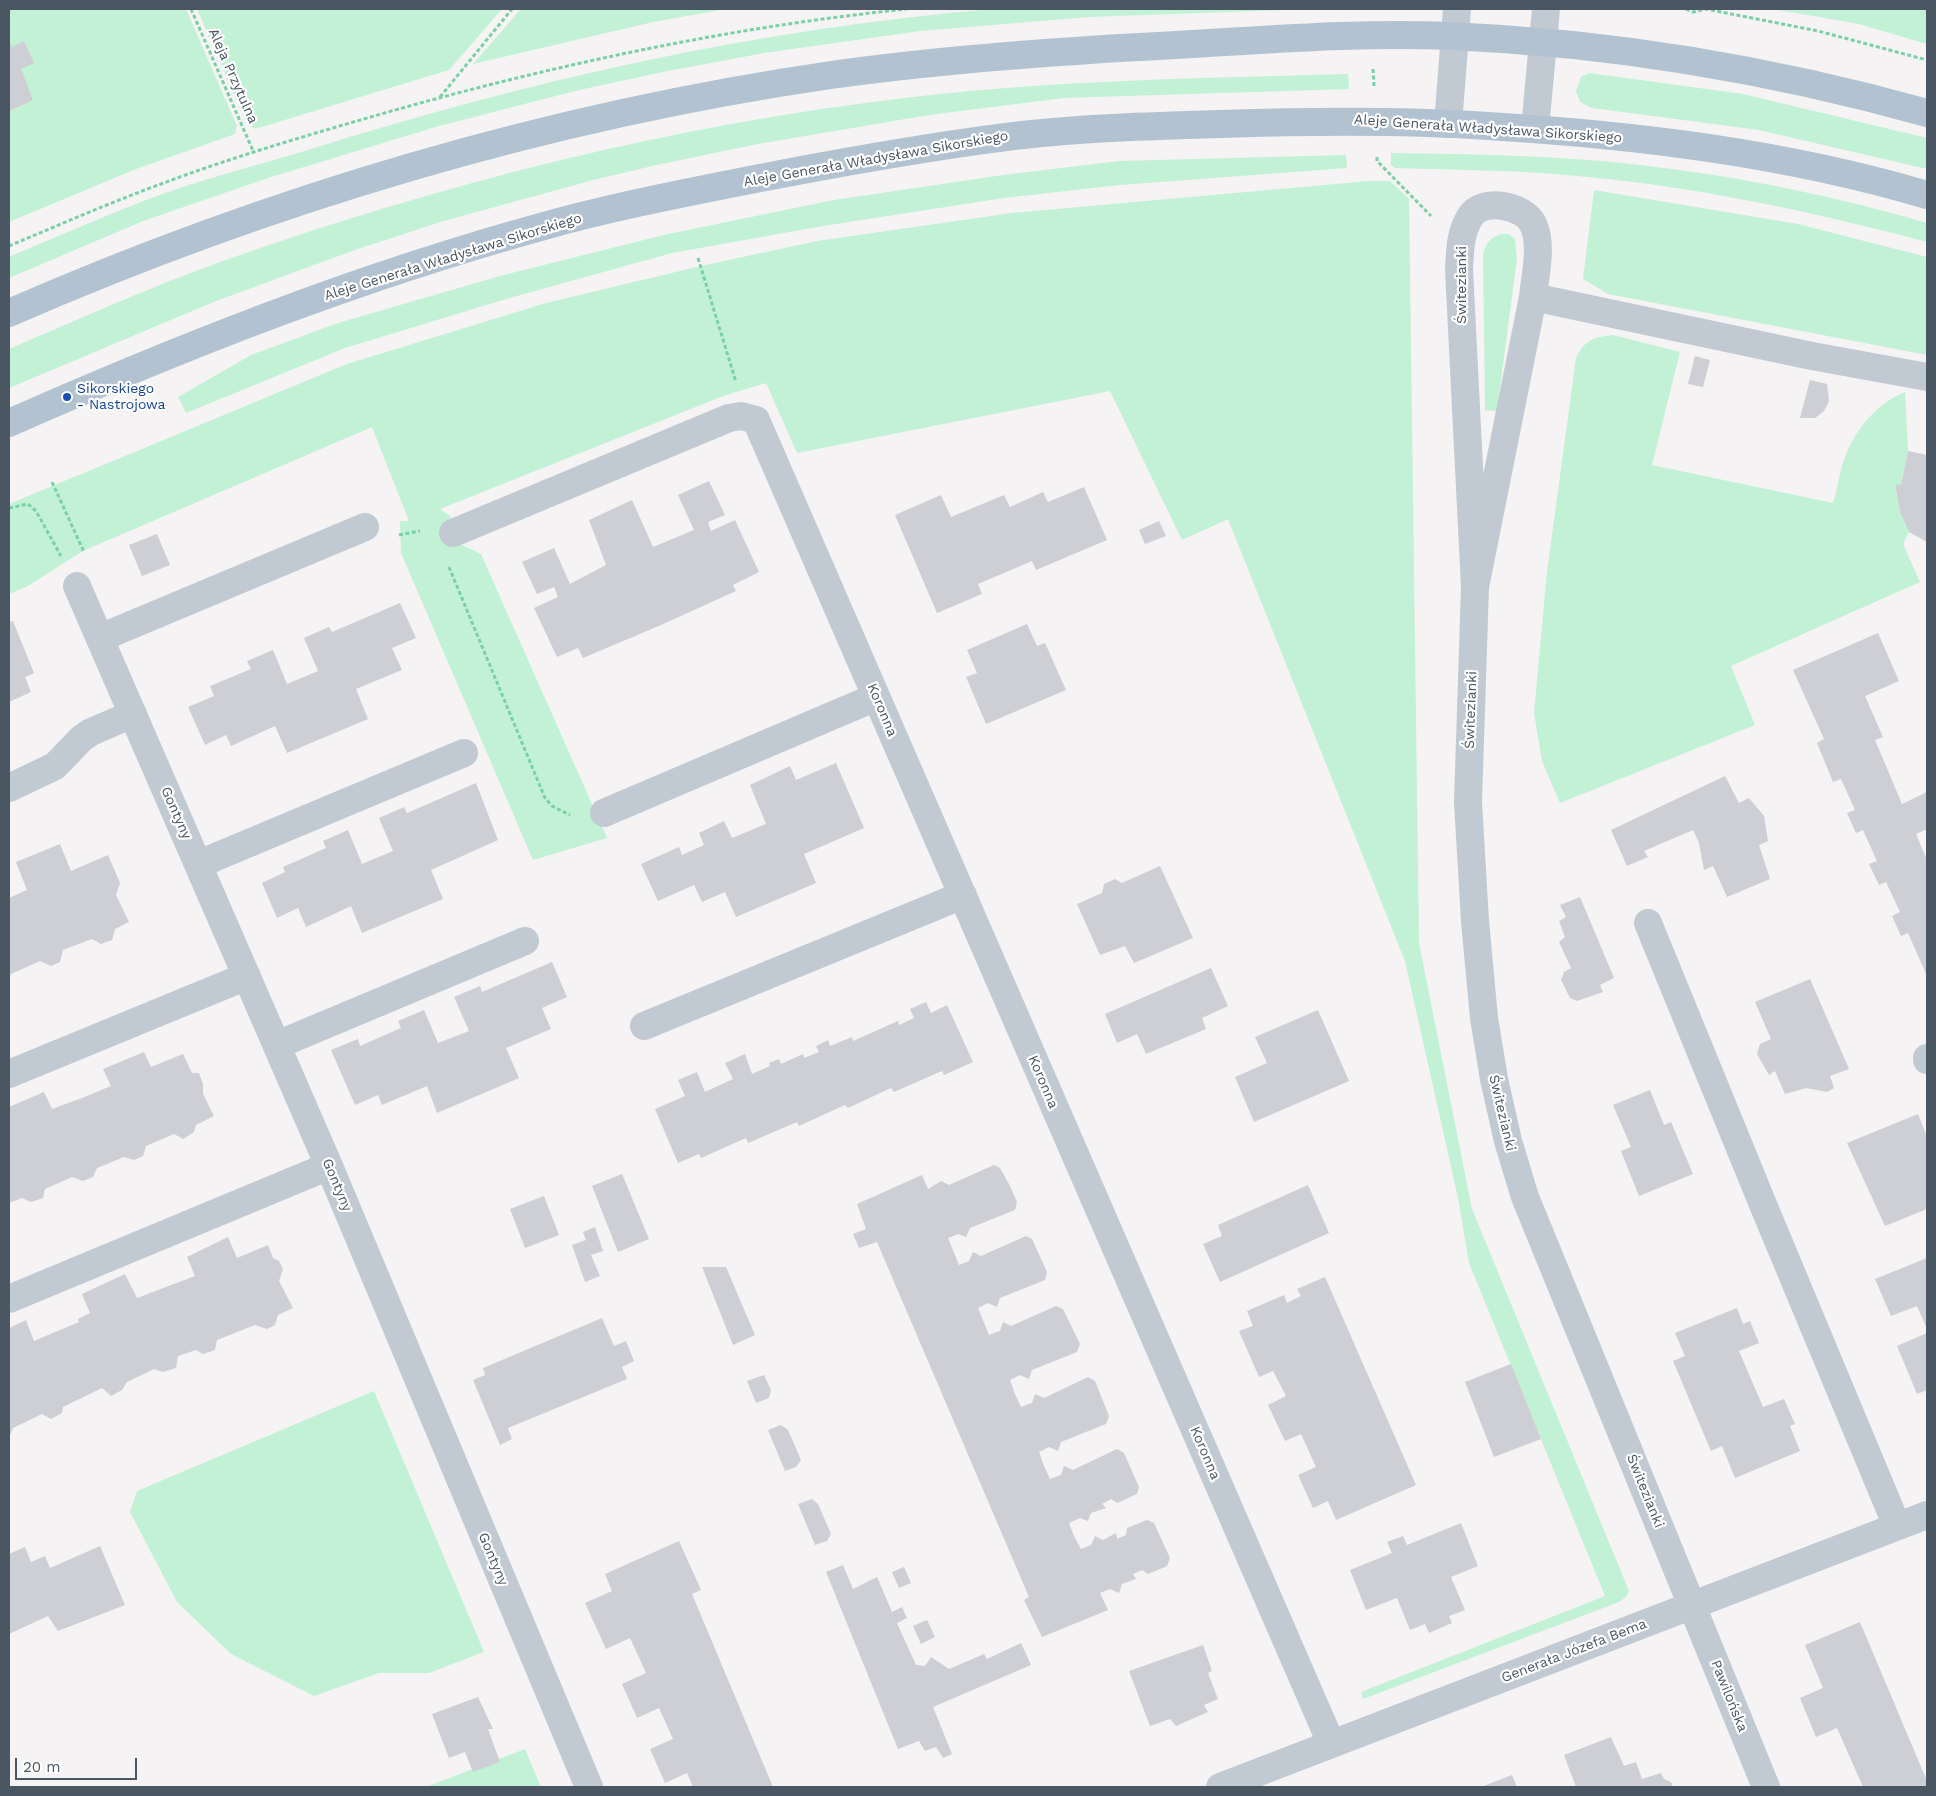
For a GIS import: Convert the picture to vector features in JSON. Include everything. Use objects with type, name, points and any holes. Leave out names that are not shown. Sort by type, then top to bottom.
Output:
[{"type":"main road","points":[[9,313],[192,238],[376,177],[527,136],[678,102],[830,75],[944,61],[1096,49],[1347,36],[1454,36],[1544,43],[1664,56],[1773,75],[1927,113]]},
{"type":"main road","name":"Aleje Generała Władysława Sikorskiego","points":[[9,423],[225,331],[363,282],[538,228],[662,198],[928,148],[1034,134],[1098,128],[1318,121],[1448,124],[1535,129],[1670,143],[1750,156],[1848,174],[1927,195]]},
{"type":"street","points":[[1448,124],[1457,9]]},
{"type":"street","points":[[1535,129],[1546,9]]},
{"type":"street","name":"Świtezianki","points":[[1475,587],[1533,297],[1536,238],[1533,224],[1526,214],[1513,208],[1497,206],[1481,208],[1471,214],[1464,228],[1460,244],[1459,269],[1475,587],[1468,802],[1475,921],[1484,1018],[1494,1080],[1508,1141],[1525,1197],[1691,1606]]},
{"type":"street","points":[[1533,297],[1812,356],[1927,377]]},
{"type":"street","points":[[453,533],[729,418],[741,416],[756,420]]},
{"type":"street","name":"Koronna","points":[[756,420],[1331,1743]]},
{"type":"street","points":[[100,638],[365,527]]},
{"type":"street","name":"Gontyny","points":[[77,586],[329,1166],[589,1787]]},
{"type":"street","points":[[604,813],[876,696]]},
{"type":"street","points":[[9,788],[55,766],[81,739],[91,732],[133,714]]},
{"type":"street","points":[[199,864],[464,753]]},
{"type":"street","points":[[644,1026],[962,896]]},
{"type":"street","points":[[1648,923],[1764,1207],[1898,1526]]},
{"type":"street","points":[[277,1045],[525,941]]},
{"type":"street","points":[[9,1074],[247,976]]},
{"type":"street","points":[[9,1299],[329,1166]]},
{"type":"street","name":"Generała Józefa Bema","points":[[1220,1787],[1927,1514]]},
{"type":"street","name":"Pawilońska","points":[[1691,1606],[1766,1787]]},
{"type":"path","name":"Aleja Przytulna","points":[[191,9],[254,153]]},
{"type":"path","points":[[440,98],[512,9]]},
{"type":"path","points":[[9,246],[155,186],[254,153],[440,98],[703,37],[907,9]]},
{"type":"path","points":[[1686,9],[1693,12],[1706,9],[1818,31],[1927,60]]},
{"type":"path","points":[[1373,73],[1374,89]]},
{"type":"path","points":[[1377,150],[1377,161],[1460,244]]},
{"type":"path","points":[[698,258],[739,391],[756,420]]},
{"type":"path","points":[[52,482],[87,559]]},
{"type":"path","points":[[9,508],[28,504],[36,511],[77,586]]},
{"type":"path","points":[[365,527],[381,525],[397,536],[440,529],[453,533]]},
{"type":"path","points":[[453,533],[447,538],[446,544],[448,566],[545,798],[563,813],[577,818],[590,819],[604,813]]},
{"type":"green space","points":[[9,9],[186,9],[237,126],[235,134],[136,169],[9,222]]},
{"type":"green space","points":[[197,9],[502,9],[449,70],[255,129],[246,122]]},
{"type":"green space","points":[[521,9],[726,9],[653,22],[473,64]]},
{"type":"green space","points":[[994,9],[1314,9],[1089,17],[920,31],[764,53],[663,72],[579,90],[439,126],[271,177],[143,221],[9,278],[9,257],[146,200],[222,175],[469,103],[642,61],[729,44],[905,18]]},
{"type":"green space","points":[[1773,9],[1927,9],[1927,44],[1859,24]]},
{"type":"green space","points":[[1589,73],[1743,94],[1927,138],[1927,169],[1759,130],[1592,108],[1580,102],[1576,91],[1581,77]]},
{"type":"green space","points":[[1348,74],[1349,89],[1064,98],[929,115],[758,144],[597,179],[440,222],[352,251],[216,301],[9,388],[9,349],[140,293],[220,262],[304,233],[475,182],[562,160],[649,140],[737,123],[825,109],[967,91],[1076,83]]},
{"type":"green space","points":[[1391,153],[1564,158],[1717,175],[1802,191],[1927,223],[1927,242],[1844,221],[1759,203],[1631,182],[1540,173],[1395,168],[1391,165]]},
{"type":"green space","points":[[1346,155],[1347,168],[1120,185],[1004,198],[823,226],[672,253],[506,299],[345,348],[186,413],[178,397],[251,355],[338,323],[500,276],[668,234],[834,200],[1003,175],[1119,161]]},
{"type":"green space","points":[[1369,181],[1390,181],[1409,199],[1419,943],[1472,1209],[1629,1591],[1626,1597],[1619,1602],[1363,1699],[1361,1692],[1605,1596],[1469,1263],[1458,1198],[1405,961],[1228,519],[1182,540],[1110,391],[797,453],[766,383],[723,396],[440,509],[450,516],[454,541],[481,554],[607,838],[533,860],[401,553],[400,521],[409,521],[372,427],[83,551],[28,586],[9,594],[9,504],[347,364],[546,303],[701,266],[817,241],[1012,213]]},
{"type":"green space","points":[[1594,190],[1798,224],[1927,257],[1927,355],[1608,294],[1583,279]]},
{"type":"green space","points":[[1501,234],[1509,234],[1515,239],[1517,258],[1497,411],[1485,410],[1483,253],[1489,241]]},
{"type":"green space","points":[[1613,335],[1680,352],[1652,465],[1833,503],[1843,463],[1861,427],[1876,410],[1905,392],[1908,451],[1901,485],[1895,485],[1900,512],[1909,532],[1903,544],[1920,582],[1731,666],[1755,725],[1560,803],[1542,761],[1534,713],[1547,572],[1576,358],[1583,347],[1595,338]]},
{"type":"green space","points":[[374,1391],[484,1652],[429,1673],[379,1673],[314,1696],[231,1654],[177,1602],[130,1512],[137,1491]]},
{"type":"green space","points":[[525,1749],[541,1787],[426,1787]]},
{"type":"building","points":[[9,40],[12,47],[24,41],[34,63],[21,69],[33,100],[9,111]]},
{"type":"building","points":[[1695,356],[1710,360],[1703,387],[1688,384]]},
{"type":"building","points":[[1810,380],[1827,384],[1829,401],[1824,411],[1815,418],[1800,418]]},
{"type":"building","points":[[1908,451],[1927,455],[1927,542],[1909,532],[1900,512],[1895,484],[1901,485]]},
{"type":"building","points":[[709,481],[725,515],[708,522],[711,531],[735,520],[759,572],[733,585],[736,591],[583,658],[578,648],[557,657],[534,608],[558,597],[554,587],[537,594],[522,562],[554,548],[570,584],[606,565],[589,520],[632,500],[653,547],[694,530],[678,495]]},
{"type":"building","points":[[1084,487],[1107,540],[1036,570],[1032,561],[978,584],[982,594],[937,613],[895,515],[941,495],[951,517],[1004,495],[1010,507],[1043,492],[1048,502]]},
{"type":"building","points":[[1159,521],[1166,536],[1145,544],[1139,530]]},
{"type":"building","points":[[157,534],[170,565],[142,576],[129,545]]},
{"type":"building","points":[[400,603],[416,638],[392,648],[402,670],[356,689],[368,719],[287,753],[275,726],[231,746],[226,735],[205,745],[188,707],[214,696],[210,686],[251,669],[247,661],[273,650],[287,684],[318,671],[304,638],[329,627],[332,632]]},
{"type":"building","points":[[13,621],[34,673],[25,677],[31,692],[9,702],[9,622]]},
{"type":"building","points":[[1027,624],[1037,646],[1045,643],[1066,690],[986,724],[966,677],[977,673],[967,650]]},
{"type":"building","points":[[1878,633],[1899,681],[1865,696],[1883,737],[1875,740],[1902,804],[1927,792],[1927,829],[1916,834],[1927,860],[1927,976],[1908,933],[1901,936],[1892,916],[1900,912],[1886,882],[1879,885],[1869,864],[1877,861],[1863,830],[1856,833],[1847,813],[1855,810],[1841,779],[1833,782],[1817,743],[1824,739],[1793,670]]},
{"type":"building","points":[[836,763],[864,828],[804,854],[816,883],[736,917],[725,892],[702,902],[694,885],[658,901],[641,864],[679,847],[682,855],[704,845],[699,833],[724,821],[732,838],[766,824],[750,785],[790,766],[796,780]]},
{"type":"building","points":[[1725,776],[1739,803],[1749,798],[1764,816],[1768,841],[1759,845],[1770,879],[1727,897],[1713,866],[1704,870],[1699,843],[1693,830],[1644,851],[1648,857],[1627,866],[1611,830]]},
{"type":"building","points":[[476,783],[498,840],[431,870],[443,899],[362,933],[351,906],[306,927],[298,908],[277,918],[262,883],[285,872],[283,867],[326,848],[323,841],[348,830],[362,864],[393,851],[379,818],[404,807],[407,813]]},
{"type":"building","points":[[60,844],[71,871],[108,855],[120,883],[116,895],[129,922],[115,929],[112,940],[101,944],[92,939],[63,950],[60,962],[51,966],[40,961],[11,974],[9,979],[9,898],[27,890],[16,862]]},
{"type":"building","points":[[1160,866],[1193,938],[1134,963],[1125,946],[1100,955],[1077,904],[1102,893],[1104,884],[1115,879],[1122,883]]},
{"type":"building","points":[[1580,897],[1614,978],[1600,985],[1603,992],[1577,1001],[1570,998],[1561,980],[1564,972],[1571,968],[1559,942],[1565,937],[1559,921],[1566,917],[1560,905]]},
{"type":"building","points":[[552,962],[567,997],[542,1008],[551,1029],[506,1048],[519,1078],[437,1113],[427,1086],[382,1105],[378,1095],[355,1105],[331,1050],[358,1039],[360,1046],[401,1028],[398,1021],[424,1010],[438,1043],[469,1031],[454,997],[480,986],[482,992]]},
{"type":"building","points":[[1211,968],[1228,1006],[1202,1018],[1206,1029],[1146,1054],[1137,1034],[1117,1043],[1105,1014]]},
{"type":"building","points":[[1810,979],[1849,1069],[1830,1076],[1834,1088],[1827,1092],[1806,1088],[1785,1094],[1775,1071],[1769,1075],[1757,1054],[1760,1044],[1771,1039],[1755,1002]]},
{"type":"building","points":[[926,1002],[931,1013],[947,1005],[973,1062],[944,1075],[942,1071],[894,1092],[891,1088],[848,1108],[845,1105],[799,1126],[797,1122],[748,1143],[746,1138],[701,1158],[699,1154],[678,1163],[655,1109],[685,1096],[678,1080],[697,1072],[705,1092],[733,1079],[725,1063],[745,1054],[752,1074],[770,1066],[769,1063],[779,1059],[781,1064],[803,1054],[804,1058],[819,1052],[816,1046],[828,1040],[830,1046],[852,1037],[853,1041],[898,1021],[899,1025],[914,1018],[910,1009]]},
{"type":"building","points":[[1318,1010],[1349,1081],[1254,1122],[1235,1077],[1267,1063],[1255,1037]]},
{"type":"building","points":[[144,1052],[151,1067],[183,1054],[192,1073],[199,1073],[203,1084],[203,1094],[214,1116],[196,1125],[194,1132],[183,1139],[174,1134],[146,1146],[143,1156],[134,1160],[124,1157],[97,1168],[93,1177],[83,1181],[72,1177],[45,1189],[43,1198],[31,1202],[22,1198],[9,1203],[9,1107],[44,1092],[52,1109],[82,1098],[111,1086],[103,1069]]},
{"type":"building","points":[[1650,1090],[1664,1125],[1671,1122],[1693,1174],[1639,1196],[1621,1151],[1631,1147],[1613,1105]]},
{"type":"building","points":[[1918,1114],[1927,1137],[1927,1209],[1885,1226],[1847,1143]]},
{"type":"building","points":[[994,1165],[1000,1168],[1010,1186],[1017,1202],[1015,1210],[970,1228],[966,1237],[958,1234],[948,1238],[959,1265],[969,1261],[973,1252],[981,1256],[1026,1236],[1032,1239],[1047,1272],[1045,1280],[1000,1298],[997,1307],[988,1303],[978,1308],[989,1335],[1000,1331],[1003,1322],[1011,1326],[1056,1306],[1063,1309],[1080,1344],[1077,1352],[1032,1370],[1029,1379],[1020,1375],[1010,1380],[1015,1394],[1021,1407],[1032,1403],[1035,1394],[1044,1398],[1088,1377],[1095,1381],[1109,1416],[1106,1424],[1061,1442],[1058,1451],[1049,1447],[1039,1452],[1044,1466],[1050,1479],[1061,1475],[1064,1466],[1073,1470],[1117,1449],[1124,1453],[1139,1487],[1137,1494],[1117,1503],[1111,1499],[1102,1504],[1106,1508],[1091,1513],[1088,1521],[1080,1518],[1069,1523],[1074,1536],[1081,1549],[1091,1545],[1095,1536],[1103,1540],[1116,1533],[1117,1539],[1126,1535],[1127,1528],[1147,1520],[1154,1523],[1170,1558],[1167,1566],[1148,1574],[1142,1570],[1133,1574],[1136,1579],[1122,1584],[1119,1593],[1110,1589],[1100,1593],[1108,1610],[1042,1637],[1024,1600],[1029,1597],[877,1242],[859,1248],[853,1234],[866,1229],[857,1204],[922,1175],[928,1189],[941,1181],[949,1185]]},
{"type":"building","points":[[622,1174],[649,1239],[618,1252],[592,1186]]},
{"type":"building","points":[[1308,1185],[1329,1233],[1220,1282],[1203,1244],[1222,1236],[1218,1225]]},
{"type":"building","points":[[544,1196],[559,1235],[525,1248],[510,1209]]},
{"type":"building","points":[[595,1227],[603,1251],[591,1255],[600,1276],[585,1282],[572,1245],[586,1240],[583,1232]]},
{"type":"building","points":[[228,1237],[237,1258],[268,1245],[273,1258],[279,1261],[283,1269],[279,1281],[293,1308],[278,1315],[275,1325],[267,1329],[255,1325],[217,1340],[215,1350],[203,1354],[196,1350],[178,1356],[176,1368],[163,1372],[154,1369],[127,1382],[122,1390],[111,1396],[102,1388],[63,1407],[62,1413],[51,1419],[42,1414],[13,1428],[9,1438],[9,1328],[26,1320],[34,1341],[79,1322],[78,1319],[90,1313],[82,1294],[125,1274],[137,1298],[195,1276],[187,1257]]},
{"type":"building","points":[[1927,1258],[1927,1329],[1917,1306],[1891,1316],[1875,1279]]},
{"type":"building","points":[[702,1267],[726,1267],[755,1335],[733,1345]]},
{"type":"building","points":[[1325,1277],[1416,1485],[1336,1520],[1328,1501],[1313,1508],[1298,1475],[1316,1467],[1301,1434],[1285,1441],[1268,1405],[1286,1396],[1273,1371],[1259,1377],[1239,1331],[1253,1326],[1247,1311],[1284,1295],[1287,1303],[1301,1296],[1297,1289]]},
{"type":"building","points":[[1737,1308],[1743,1324],[1750,1321],[1759,1343],[1739,1351],[1763,1407],[1784,1399],[1795,1424],[1790,1426],[1800,1451],[1735,1478],[1722,1446],[1711,1451],[1673,1361],[1685,1356],[1675,1333]]},
{"type":"building","points":[[602,1318],[614,1346],[626,1341],[634,1361],[622,1367],[627,1379],[508,1428],[512,1439],[500,1445],[473,1380],[485,1375],[483,1368]]},
{"type":"building","points":[[1927,1333],[1927,1390],[1917,1394],[1897,1346]]},
{"type":"building","points":[[1511,1364],[1541,1439],[1494,1457],[1465,1382]]},
{"type":"building","points":[[764,1375],[771,1390],[769,1398],[756,1403],[747,1381]]},
{"type":"building","points":[[781,1425],[788,1430],[801,1460],[796,1467],[785,1471],[768,1430]]},
{"type":"building","points":[[812,1499],[818,1504],[831,1534],[827,1541],[815,1545],[798,1504]]},
{"type":"building","points":[[1461,1523],[1478,1566],[1451,1577],[1465,1610],[1449,1616],[1452,1623],[1429,1633],[1425,1624],[1410,1630],[1397,1598],[1366,1610],[1350,1570],[1392,1553],[1387,1542],[1403,1536],[1407,1545]]},
{"type":"building","points":[[679,1541],[701,1590],[692,1594],[773,1787],[693,1787],[687,1773],[665,1783],[650,1749],[673,1739],[659,1708],[637,1718],[622,1684],[646,1673],[630,1638],[606,1649],[585,1603],[612,1591],[605,1574]]},
{"type":"building","points":[[100,1546],[125,1605],[58,1631],[48,1616],[9,1634],[9,1554],[25,1547],[31,1562],[45,1556],[50,1568]]},
{"type":"building","points":[[843,1565],[853,1589],[877,1577],[892,1612],[902,1607],[907,1618],[897,1623],[916,1665],[925,1666],[931,1657],[949,1669],[984,1654],[987,1659],[1021,1643],[1031,1665],[933,1707],[952,1754],[943,1758],[936,1747],[925,1751],[919,1741],[898,1749],[826,1572]]},
{"type":"building","points":[[904,1567],[911,1583],[899,1588],[892,1572]]},
{"type":"building","points":[[927,1620],[935,1637],[921,1644],[913,1626]]},
{"type":"building","points":[[1860,1622],[1927,1781],[1927,1787],[1863,1787],[1837,1728],[1816,1737],[1800,1698],[1823,1688],[1805,1645]]},
{"type":"building","points":[[1203,1645],[1212,1671],[1208,1673],[1218,1699],[1204,1705],[1208,1712],[1176,1726],[1170,1719],[1150,1726],[1129,1671]]},
{"type":"building","points":[[478,1697],[493,1729],[488,1729],[500,1762],[473,1772],[465,1752],[449,1758],[432,1714]]},
{"type":"building","points":[[1611,1737],[1624,1766],[1636,1762],[1642,1779],[1661,1773],[1664,1779],[1671,1782],[1673,1787],[1576,1787],[1564,1755]]},
{"type":"building","points":[[1512,1775],[1517,1787],[1481,1787]]},
{"type":"place","name":"Sikorskiego - Nastrojowa","points":[[67,397]]}]
